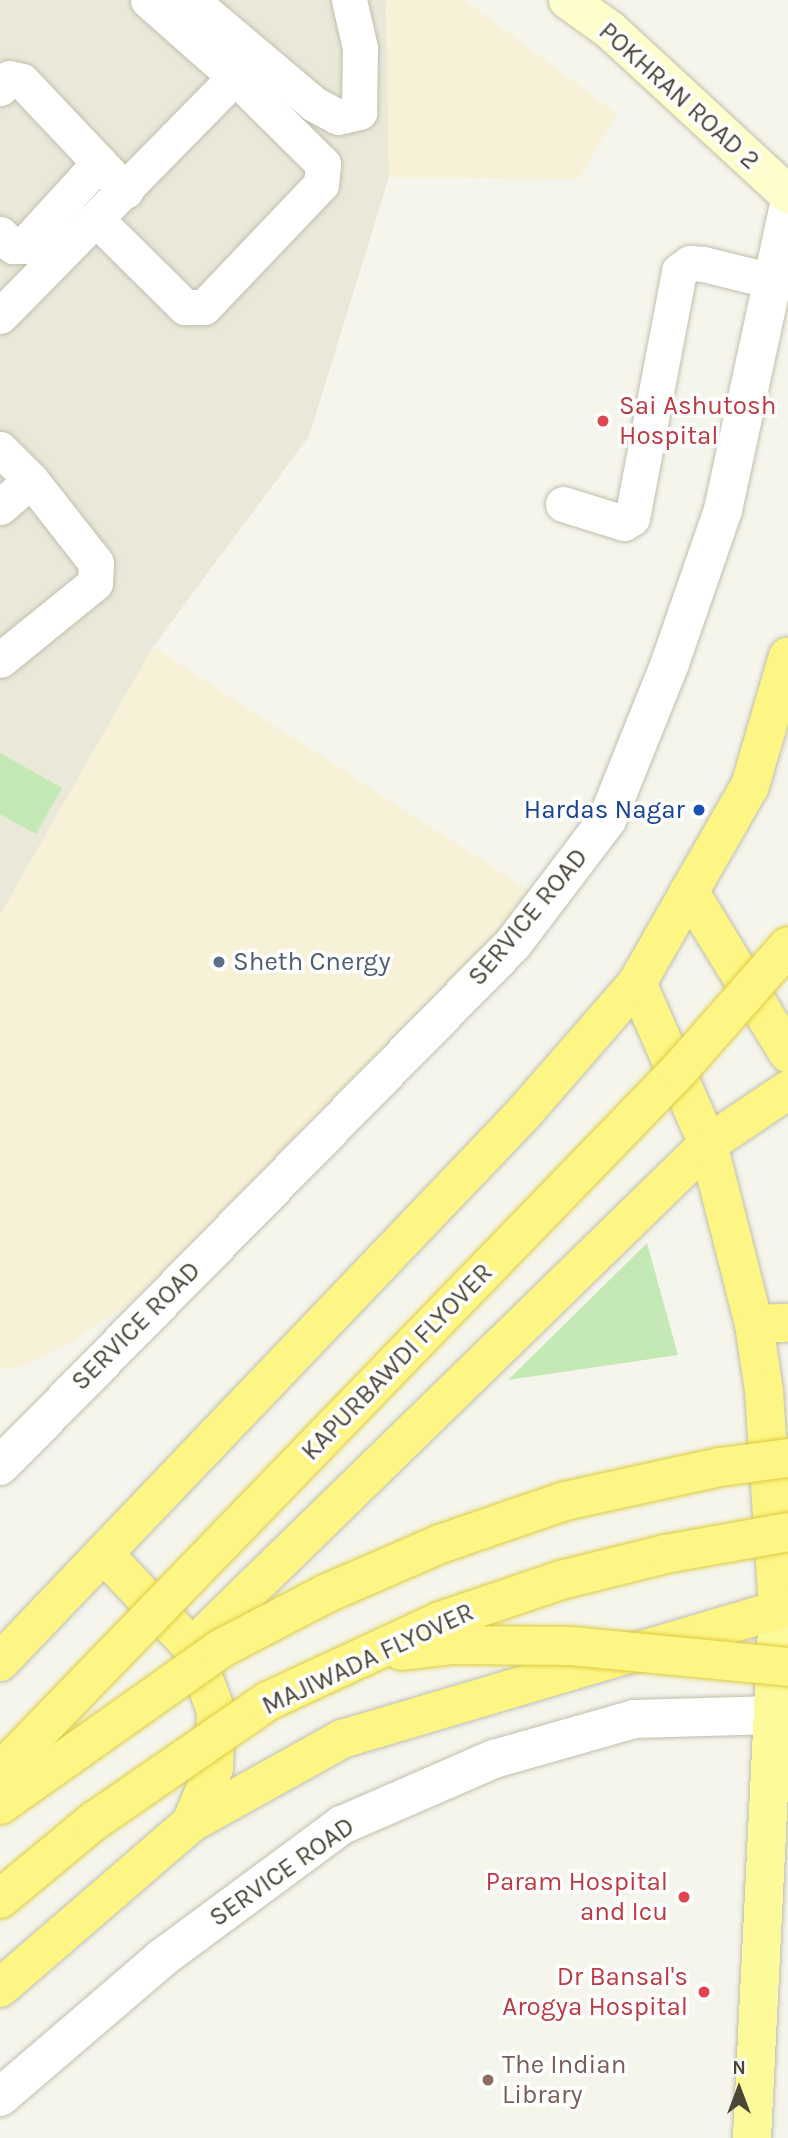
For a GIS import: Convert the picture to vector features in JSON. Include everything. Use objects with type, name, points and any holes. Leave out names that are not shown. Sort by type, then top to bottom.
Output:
[{"type":"highway","points":[[0,1662],[524,1113],[637,983],[750,786],[788,656]]},
{"type":"highway","points":[[689,891],[788,1053]]},
{"type":"highway","name":"KAPURBAWDI FLYOVER","points":[[0,1772],[681,1068],[788,946]]},
{"type":"highway","points":[[0,1988],[191,1824],[342,1739],[783,1607],[764,1391],[771,1323],[708,1144],[637,983]]},
{"type":"highway","points":[[192,1647],[708,1144],[788,1090]]},
{"type":"highway","points":[[0,1805],[220,1649],[360,1579],[440,1544],[565,1502],[720,1467],[788,1458]]},
{"type":"highway","name":"MAJIWADA FLYOVER","points":[[0,1899],[94,1821],[268,1701],[440,1621],[561,1580],[666,1553],[788,1532]]},
{"type":"highway","points":[[104,1554],[192,1647],[216,1711],[214,1768],[191,1824]]},
{"type":"highway","points":[[365,1656],[451,1645],[510,1644],[788,1667]]},
{"type":"main road","name":"POKHRAN ROAD 2","points":[[568,0],[610,30],[788,194]]},
{"type":"main road","points":[[752,2138],[783,1607]]},
{"type":"street","points":[[97,220],[185,307],[204,307],[321,184],[323,164],[235,77],[148,0]]},
{"type":"street","points":[[191,0],[314,104],[338,117],[359,112],[360,48],[349,0]]},
{"type":"street","points":[[0,316],[126,191],[235,77]]},
{"type":"street","points":[[0,88],[9,78],[22,81],[126,191]]},
{"type":"street","points":[[0,234],[13,246],[23,246],[99,163]]},
{"type":"street","name":"SERVICE ROAD","points":[[5,1453],[513,944],[607,820],[670,663],[723,510],[788,210]]},
{"type":"street","points":[[563,504],[624,523],[632,518],[679,271],[690,263],[703,264],[773,281]]},
{"type":"street","points":[[0,449],[31,480],[96,563],[95,583],[0,660]]},
{"type":"street","points":[[0,506],[31,480]]},
{"type":"street","name":"SERVICE ROAD","points":[[0,2097],[162,1958],[342,1825],[494,1759],[634,1719],[775,1715]]},
{"type":"shaded area","points":[[0,0],[386,0],[389,177],[309,436],[153,647],[0,915]]},
{"type":"shaded area","points":[[386,0],[464,0],[617,114],[578,179],[389,177]]},
{"type":"shaded area","name":"Sheth Cnergy","points":[[153,647],[534,894],[136,1298],[72,1342],[17,1368],[0,1369],[0,915]]},
{"type":"green space","points":[[0,753],[62,788],[36,834],[0,814]]},
{"type":"green space","points":[[647,1243],[678,1355],[508,1380]]},
{"type":"place","name":"Sai Ashutosh Hospital","points":[[603,421]]},
{"type":"place","name":"Hardas Nagar","points":[[699,810]]},
{"type":"place","name":"Sheth Cnergy","points":[[219,962]]},
{"type":"place","name":"Param Hospital and Icu","points":[[684,1897]]},
{"type":"place","name":"Dr Bansal's Arogya Hospital","points":[[704,1992]]},
{"type":"place","name":"The Indian Library","points":[[488,2080]]}]
